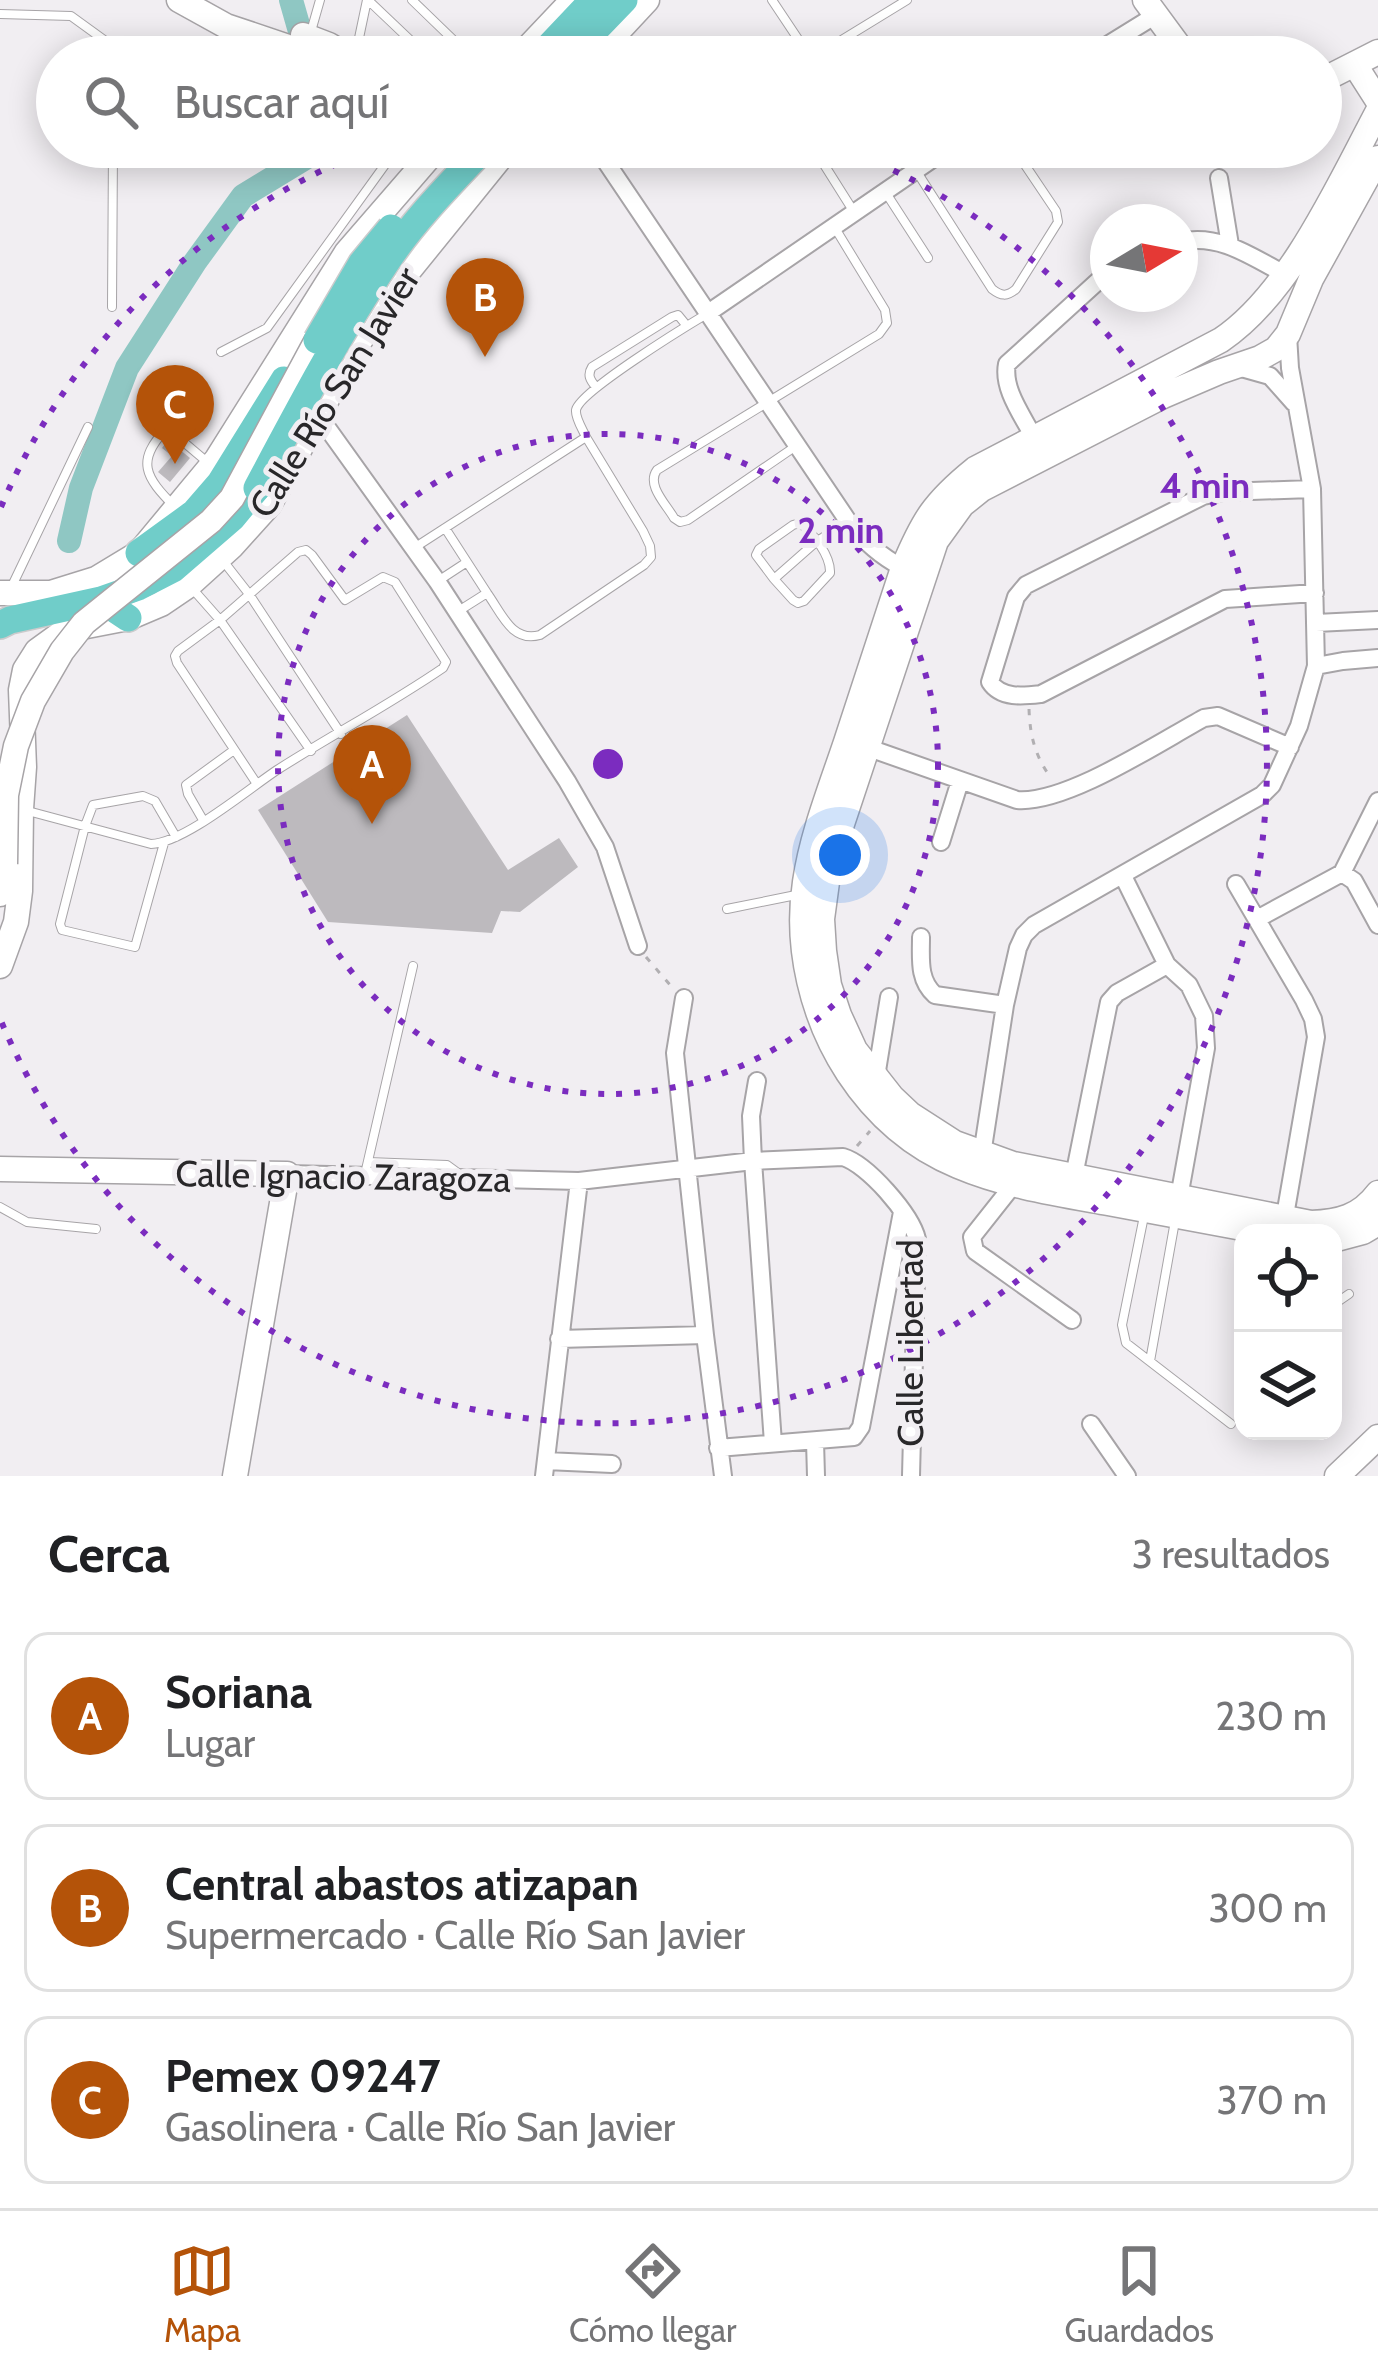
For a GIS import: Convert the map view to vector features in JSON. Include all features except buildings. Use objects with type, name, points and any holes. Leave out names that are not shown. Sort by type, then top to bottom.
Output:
[{"type":"main road","points":[[559,36],[593,0]]},
{"type":"main road","points":[[589,36],[624,0]]},
{"type":"main road","points":[[139,553],[220,483],[303,342],[362,262],[442,168]]},
{"type":"main road","points":[[5,608],[96,601],[181,577],[230,533],[263,497],[305,398],[389,257],[436,199],[476,168]]},
{"type":"main road","points":[[96,601],[136,615]]},
{"type":"main road","points":[[66,630],[96,601]]},
{"type":"street","points":[[179,0],[226,26],[269,36]]},
{"type":"street","points":[[212,0],[284,36]]},
{"type":"street","points":[[539,36],[573,0]]},
{"type":"street","points":[[614,36],[647,0]]},
{"type":"street","points":[[1114,36],[1150,7],[1171,36]]},
{"type":"street","points":[[1367,58],[1378,101]]},
{"type":"street","points":[[1147,1201],[1074,1176],[926,1151],[900,1132],[873,1107],[834,1051],[809,981],[803,943],[804,894],[820,823],[904,568],[918,532],[944,494],[975,469],[1240,328],[1286,275],[1378,111]]},
{"type":"street","points":[[1260,1224],[1147,1201],[1014,1184],[910,1114],[875,1078],[839,1015],[829,985],[822,919],[830,860],[866,747],[936,541],[962,505],[982,489],[1163,396],[1276,349],[1378,158]]},
{"type":"street","name":"Calle Río San Javier","points":[[185,510],[246,415],[303,342],[349,238],[420,168]]},
{"type":"street","points":[[443,228],[451,180],[447,168]]},
{"type":"street","name":"Calle Río San Javier","points":[[263,497],[398,284],[486,168]]},
{"type":"street","points":[[610,168],[848,521],[865,543],[904,568]]},
{"type":"street","points":[[708,314],[919,168]]},
{"type":"street","points":[[1220,178],[1230,245]]},
{"type":"street","points":[[349,238],[386,248],[395,257],[398,284]]},
{"type":"street","points":[[1198,241],[1230,245],[1286,275]]},
{"type":"street","points":[[1034,438],[1005,375],[1007,364],[1090,288]]},
{"type":"street","points":[[982,1164],[1005,1005],[1024,935],[1262,795],[1272,785],[1299,726],[1316,667],[1312,489],[1288,334],[1278,316],[1257,311]]},
{"type":"street","points":[[1221,340],[1225,362],[1270,376],[1298,409]]},
{"type":"street","points":[[0,894],[6,795],[16,746],[34,701],[84,623],[211,521],[232,498],[303,342]]},
{"type":"street","points":[[318,415],[437,581],[567,781],[605,847],[638,946]]},
{"type":"street","points":[[1312,489],[1224,491],[1203,496],[1026,586],[1016,596],[990,682],[995,689],[1019,697],[1041,694],[1225,599],[1315,593]]},
{"type":"street","points":[[0,966],[16,922],[20,892],[25,670],[37,652],[66,630],[136,615],[230,533]]},
{"type":"street","points":[[5,608],[96,579],[139,553]]},
{"type":"street","points":[[1316,623],[1378,620]]},
{"type":"street","points":[[1316,667],[1378,658]]},
{"type":"street","points":[[866,747],[1030,801],[1063,794],[1204,718],[1218,716],[1290,747]]},
{"type":"street","points":[[940,842],[960,781]]},
{"type":"street","points":[[1257,920],[1342,873],[1378,801]]},
{"type":"street","points":[[1342,873],[1354,881],[1378,925]]},
{"type":"street","points":[[1123,876],[1167,965],[1189,985],[1207,1032],[1177,1207]]},
{"type":"street","points":[[1236,884],[1304,1000],[1316,1037],[1280,1224]]},
{"type":"street","points":[[921,937],[922,976],[935,995],[1005,1005]]},
{"type":"street","points":[[1074,1176],[1109,1002],[1167,965]]},
{"type":"street","points":[[875,1078],[889,997]]},
{"type":"street","points":[[684,998],[675,1053],[723,1476]]},
{"type":"street","points":[[757,1081],[751,1116],[772,1443]]},
{"type":"street","name":"Calle Ignacio Zaragoza","points":[[0,1169],[287,1174],[367,1169],[579,1181],[753,1161],[843,1157],[865,1168],[902,1212]]},
{"type":"street","points":[[235,1476],[287,1174]]},
{"type":"street","points":[[579,1181],[545,1468],[612,1464]]},
{"type":"street","points":[[1014,1184],[972,1237],[975,1251],[1072,1320]]},
{"type":"street","points":[[1305,1224],[1350,1217],[1378,1193]]},
{"type":"street","points":[[718,1448],[854,1437],[861,1427],[902,1212]]},
{"type":"street","name":"Calle Libertad","points":[[902,1212],[917,1239],[911,1476]]},
{"type":"street","points":[[1342,1238],[1378,1223]]},
{"type":"street","points":[[560,1339],[705,1335]]},
{"type":"street","points":[[1090,1424],[1127,1476]]},
{"type":"street","points":[[1337,1476],[1376,1440]]},
{"type":"street","points":[[815,1441],[816,1476]]},
{"type":"lane","points":[[71,16],[75,0]]},
{"type":"lane","points":[[306,36],[320,0]]},
{"type":"lane","points":[[359,36],[368,0],[407,36]]},
{"type":"lane","points":[[412,0],[449,36]]},
{"type":"lane","points":[[772,0],[797,36]]},
{"type":"lane","points":[[847,36],[907,0]]},
{"type":"lane","points":[[0,14],[71,16],[100,36]]},
{"type":"lane","points":[[112,307],[113,168]]},
{"type":"lane","points":[[221,352],[267,328],[349,238],[384,168]]},
{"type":"lane","points":[[827,168],[855,212]]},
{"type":"lane","points":[[916,170],[992,289],[1009,295],[1058,222],[1056,211],[1027,168]]},
{"type":"lane","points":[[886,191],[928,258]]},
{"type":"lane","points":[[798,445],[688,520],[674,518],[652,483],[657,470],[879,334],[887,323],[885,310],[835,227]]},
{"type":"lane","points":[[445,528],[517,635],[528,639],[644,566],[651,557],[650,545],[586,437],[576,410],[596,387],[708,314]]},
{"type":"lane","points":[[596,387],[590,381],[592,367],[672,317],[678,315],[687,326]]},
{"type":"lane","points":[[267,328],[303,342]]},
{"type":"lane","points":[[5,608],[88,427]]},
{"type":"lane","points":[[185,510],[150,478],[146,465],[152,443],[167,428],[211,465]]},
{"type":"lane","points":[[413,548],[586,437]]},
{"type":"lane","points":[[773,579],[848,521]]},
{"type":"lane","points":[[800,523],[831,568],[798,603],[773,579],[756,556],[759,549],[800,523]]},
{"type":"lane","points":[[230,533],[249,595],[341,734]]},
{"type":"lane","points":[[21,809],[151,844],[164,843],[341,734],[446,662],[390,578],[383,577],[345,600],[312,555],[298,552],[175,656],[256,784]]},
{"type":"lane","points":[[437,581],[467,562]]},
{"type":"lane","points":[[181,577],[220,620],[311,751]]},
{"type":"lane","points":[[457,612],[487,593]]},
{"type":"lane","points":[[203,820],[186,785],[233,750]]},
{"type":"lane","points":[[164,843],[135,946],[62,930],[85,826],[96,803],[143,796],[155,801],[176,837]]},
{"type":"lane","points":[[727,909],[804,894]]},
{"type":"lane","points":[[367,1169],[413,966]]},
{"type":"lane","points":[[1147,1201],[1122,1325],[1126,1342],[1231,1424]]},
{"type":"lane","points":[[0,1207],[27,1222],[96,1228]]},
{"type":"lane","points":[[1150,1361],[1177,1207]]},
{"type":"lane","points":[[1342,1299],[1349,1294]]},
{"type":"path","points":[[1028,695],[1033,745],[1063,794]]},
{"type":"path","points":[[638,946],[684,998]]},
{"type":"path","points":[[857,1146],[865,1136]]},
{"type":"waterway","points":[[291,0],[301,36]]},
{"type":"waterway","points":[[69,541],[81,488],[127,368],[243,196],[289,168]]},
{"type":"place","name":"Central abastos atizapan","points":[[485,357]]},
{"type":"place","name":"Pemex 09247","points":[[175,464]]},
{"type":"place","name":"Soriana","points":[[372,824]]}]
